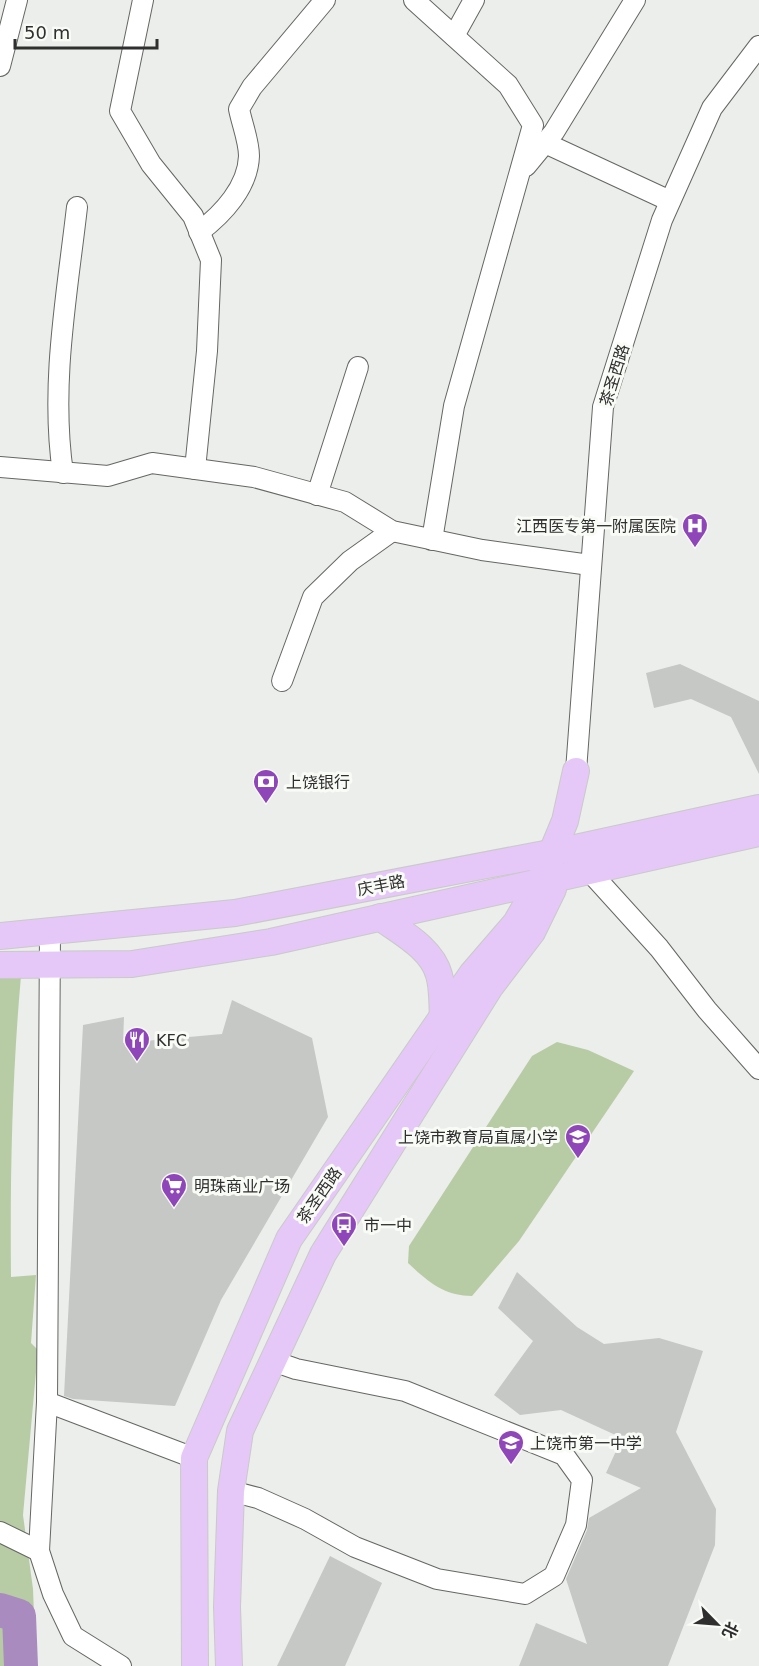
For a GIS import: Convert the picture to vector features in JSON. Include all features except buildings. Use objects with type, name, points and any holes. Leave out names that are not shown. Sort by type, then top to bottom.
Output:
[{"type":"main road","name":"茶圣西路","points":[[229,1666],[227,1607],[231,1491],[240,1431],[323,1254],[490,987],[532,932],[549,880],[562,850],[580,823],[576,771]]},
{"type":"main road","name":"庆丰路","points":[[0,936],[50,933],[236,913],[562,850],[759,808]]},
{"type":"main road","points":[[0,964],[132,964],[271,942],[549,880],[590,873],[759,833]]},
{"type":"main road","name":"茶圣西路","points":[[195,1666],[194,1458],[289,1239],[472,974],[549,880]]},
{"type":"main road","points":[[380,917],[423,949],[433,964],[439,974],[443,1017]]},
{"type":"street","points":[[0,66],[17,0]]},
{"type":"street","points":[[143,0],[120,111],[151,164],[193,216],[211,260],[207,351],[195,469]]},
{"type":"street","points":[[199,232],[213,221],[242,186],[249,155],[239,109],[252,87],[325,0]]},
{"type":"street","points":[[414,0],[508,85],[534,125],[454,406],[432,540]]},
{"type":"street","points":[[454,36],[474,0]]},
{"type":"street","points":[[520,172],[544,143],[635,0]]},
{"type":"street","name":"茶圣西路","points":[[576,771],[603,407],[670,201],[712,108],[759,46]]},
{"type":"street","points":[[544,143],[670,201]]},
{"type":"street","points":[[63,473],[57,432],[61,350],[76,207]]},
{"type":"street","points":[[317,495],[358,367]]},
{"type":"street","points":[[0,467],[108,476],[152,463],[254,477],[345,502],[392,531],[482,550],[590,565]]},
{"type":"street","points":[[282,681],[312,597],[350,561],[392,531]]},
{"type":"street","points":[[562,850],[590,873],[659,948],[707,1010],[759,1069]]},
{"type":"street","points":[[50,933],[48,1402],[39,1551],[53,1594],[73,1636],[121,1666]]},
{"type":"street","points":[[231,1491],[258,1498],[304,1519],[355,1547],[437,1579],[525,1594],[554,1576],[576,1525],[582,1480],[564,1455],[405,1391],[296,1369],[273,1361]]},
{"type":"street","points":[[48,1402],[194,1458]]},
{"type":"street","points":[[0,1532],[39,1551]]},
{"type":"green space","points":[[0,976],[21,976],[12,1126],[11,1277],[36,1275],[31,1343],[38,1350],[23,1515],[33,1589],[36,1666],[0,1666]]},
{"type":"green space","points":[[557,1042],[588,1050],[634,1071],[519,1241],[472,1296],[444,1290],[429,1281],[408,1263],[409,1246],[532,1056]]},
{"type":"waterway","points":[[0,1610],[19,1616],[21,1666]]},
{"type":"place","name":"江西医专第一附属医院","points":[[695,549]]},
{"type":"place","name":"上饶银行","points":[[266,805]]},
{"type":"place","name":"KFC","points":[[137,1063]]},
{"type":"place","name":"上饶市教育局直属小学","points":[[578,1160]]},
{"type":"place","name":"明珠商业广场","points":[[174,1209]]},
{"type":"place","name":"市一中","points":[[344,1248]]},
{"type":"place","name":"上饶市第一中学","points":[[511,1466]]}]
